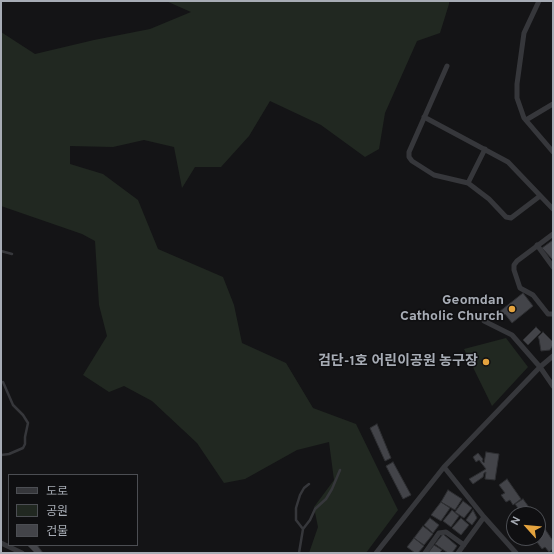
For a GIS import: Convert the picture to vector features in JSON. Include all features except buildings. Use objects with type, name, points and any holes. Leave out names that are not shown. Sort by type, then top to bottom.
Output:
[{"type":"street","points":[[539,1],[524,33],[517,84],[517,98],[526,120],[553,152]]},
{"type":"street","points":[[447,66],[409,152],[409,158],[434,175],[468,183],[489,199],[506,218],[511,218],[540,196]]},
{"type":"street","points":[[526,120],[553,104]]},
{"type":"street","points":[[424,117],[508,162],[553,209]]},
{"type":"street","points":[[468,183],[485,149]]},
{"type":"street","points":[[553,234],[517,260],[514,265],[514,270],[520,288],[533,294],[548,314],[553,314]]},
{"type":"street","points":[[537,245],[553,267]]},
{"type":"street","points":[[484,321],[512,335],[540,367],[553,386]]},
{"type":"street","points":[[376,553],[444,467],[540,367],[553,356]]},
{"type":"street","points":[[444,467],[512,552]]},
{"type":"street","points":[[458,553],[484,517]]},
{"type":"street","points":[[424,553],[439,533],[446,532],[464,545]]},
{"type":"street","points":[[1,543],[22,553]]},
{"type":"lane","points":[[1,251],[12,254]]},
{"type":"lane","points":[[1,455],[9,454],[23,448],[28,423],[23,415],[13,405],[4,382]]},
{"type":"lane","points":[[299,553],[303,529],[310,520],[315,509],[326,499],[340,470]]},
{"type":"lane","points":[[303,529],[296,520],[296,508],[300,495],[304,488],[309,484]]},
{"type":"green space","points":[[166,1],[449,1],[440,33],[417,41],[385,113],[379,149],[365,157],[321,125],[270,101],[249,136],[221,167],[195,167],[182,188],[174,147],[144,140],[113,147],[70,146],[70,164],[103,174],[138,200],[158,249],[223,277],[234,305],[242,343],[286,363],[313,408],[356,424],[398,510],[366,553],[309,553],[318,527],[314,507],[334,480],[329,442],[297,450],[245,479],[224,483],[197,443],[152,401],[124,386],[109,392],[83,375],[107,336],[99,305],[95,241],[82,234],[1,206],[1,32],[35,54],[150,29],[191,12]]},
{"type":"green space","points":[[506,338],[528,367],[492,406],[464,349]]},
{"type":"place","name":"Geomdan Catholic Church","points":[[512,309]]},
{"type":"place","name":"검단-1호 어린이공원 농구장","points":[[486,362]]}]
